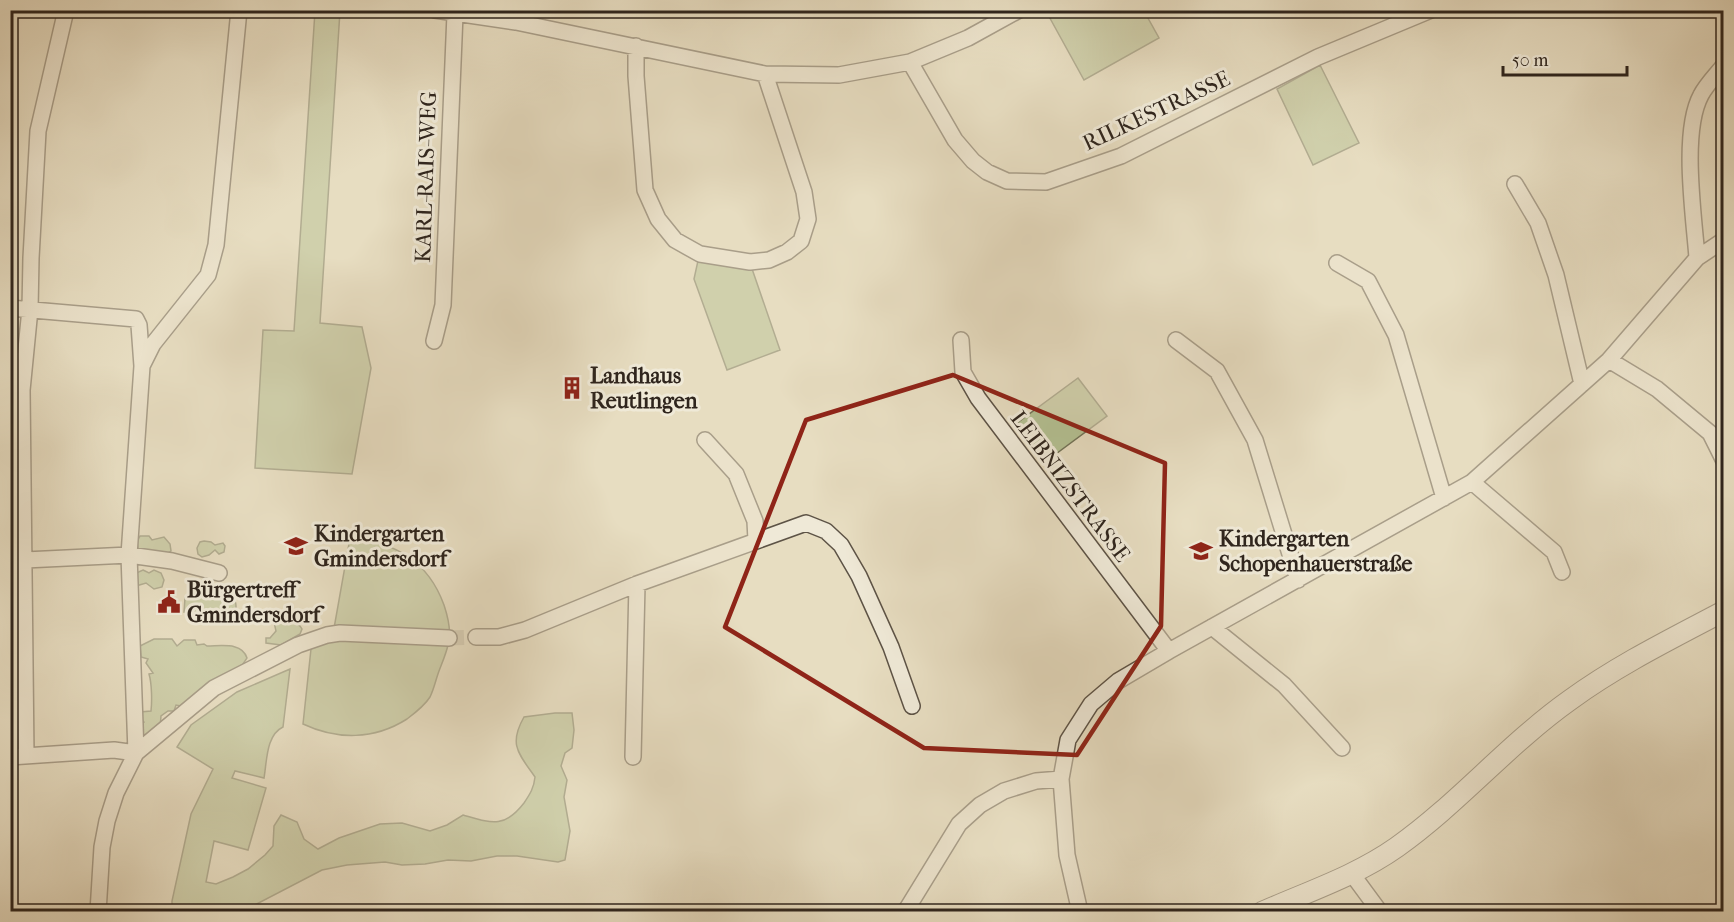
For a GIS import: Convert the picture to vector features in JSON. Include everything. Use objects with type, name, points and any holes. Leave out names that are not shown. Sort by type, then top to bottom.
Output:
[{"type":"street","points":[[66,10],[38,131],[30,309],[22,390],[18,562],[18,757],[114,750],[136,753]]},
{"type":"street","points":[[142,366],[153,344],[208,275],[216,244],[238,10]]},
{"type":"street","points":[[435,10],[516,22],[765,74],[839,75],[910,62],[968,38],[1019,10]]},
{"type":"street","name":"RILKESTRASSE","points":[[910,62],[955,140],[973,161],[987,172],[1007,181],[1046,182],[1121,156],[1318,57],[1431,10]]},
{"type":"street","name":"KARL-RAIS-WEG","points":[[434,341],[443,305],[455,14]]},
{"type":"street","points":[[636,46],[636,76],[645,190],[658,219],[675,240],[700,254],[750,262],[769,260],[787,252],[801,241],[808,219],[804,192],[765,74]]},
{"type":"street","points":[[1697,258],[1690,141],[1693,116],[1701,94],[1724,65]]},
{"type":"street","points":[[1515,184],[1538,223],[1556,275],[1582,384]]},
{"type":"street","points":[[1080,912],[1067,855],[1061,779],[1068,740],[1091,704],[1118,681],[1169,651],[1472,482],[1609,360],[1697,258],[1724,240]]},
{"type":"street","points":[[1337,263],[1368,281],[1396,335],[1444,498]]},
{"type":"street","points":[[10,308],[136,319],[139,325],[142,366],[129,555],[136,753]]},
{"type":"street","points":[[1176,339],[1217,371],[1255,440],[1298,580]]},
{"type":"street","name":"LEIBNIZSTRASSE","points":[[961,340],[963,372],[978,398],[1169,651]]},
{"type":"street","points":[[1609,360],[1657,389],[1710,433],[1724,461]]},
{"type":"street","points":[[705,440],[736,474],[755,521],[756,540]]},
{"type":"street","points":[[1472,482],[1554,552],[1562,572]]},
{"type":"street","points":[[476,637],[499,637],[514,633],[637,584],[806,523],[826,531],[841,545],[859,576],[887,637],[912,706]]},
{"type":"street","points":[[18,562],[129,555],[172,561],[219,573]]},
{"type":"street","points":[[633,757],[637,584]]},
{"type":"street","points":[[1262,912],[1352,874],[1396,848],[1422,829],[1521,739],[1571,699],[1634,659],[1724,611]]},
{"type":"street","points":[[1212,627],[1284,685],[1342,748]]},
{"type":"street","points":[[98,912],[102,848],[107,821],[120,785],[136,753],[214,688],[298,645],[327,635],[340,633],[449,638]]},
{"type":"street","points":[[905,912],[959,824],[980,805],[1004,791],[1036,781],[1061,779]]},
{"type":"street","points":[[1352,874],[1380,912]]},
{"type":"highlighted area","points":[[953,375],[1165,463],[1161,626],[1077,755],[924,748],[725,627],[806,420]]},
{"type":"green space","points":[[315,11],[340,11],[320,323],[362,327],[371,368],[352,474],[255,468],[263,330],[294,331]]},
{"type":"green space","points":[[1046,11],[1144,11],[1159,38],[1084,80]]},
{"type":"green space","points":[[1320,65],[1359,143],[1313,165],[1277,89]]},
{"type":"green space","points":[[699,256],[750,263],[780,350],[727,370],[694,279]]},
{"type":"green space","points":[[1078,378],[1107,416],[1045,462],[1017,423]]},
{"type":"green space","points":[[140,536],[149,536],[152,540],[164,537],[170,544],[171,551],[168,553],[138,549],[137,541]]},
{"type":"green space","points":[[350,538],[366,540],[395,549],[419,566],[437,590],[450,630],[446,652],[430,697],[416,712],[382,731],[342,735],[303,724],[311,649],[333,634]]},
{"type":"green space","points":[[200,542],[215,545],[223,543],[224,552],[219,554],[215,550],[202,557],[198,554],[197,548]]},
{"type":"green space","points":[[143,570],[149,573],[154,570],[161,573],[164,580],[162,587],[154,589],[146,583],[136,586],[134,574]]},
{"type":"green space","points":[[200,587],[206,590],[217,590],[220,593],[227,590],[235,601],[234,614],[184,612],[188,592]]},
{"type":"green space","points":[[274,622],[298,624],[302,629],[300,634],[281,645],[266,643],[266,638],[270,638],[276,631]]},
{"type":"green space","points":[[154,639],[172,639],[177,646],[184,640],[195,640],[197,645],[236,647],[241,649],[247,658],[243,664],[181,706],[176,705],[174,711],[168,711],[161,716],[160,728],[148,736],[142,734],[139,725],[144,722],[140,712],[151,711],[152,693],[149,674],[153,673],[146,663],[148,659],[141,657],[140,646]]},
{"type":"green space","points":[[290,669],[283,727],[277,731],[270,742],[264,778],[235,771],[232,778],[266,788],[248,850],[214,841],[206,882],[216,884],[233,877],[248,869],[265,855],[273,846],[274,826],[281,815],[297,822],[304,839],[318,849],[339,838],[380,824],[402,823],[430,831],[447,825],[463,815],[489,822],[497,822],[510,817],[524,803],[535,777],[518,749],[516,742],[519,727],[524,717],[555,713],[572,713],[574,730],[572,748],[565,753],[561,766],[567,780],[564,797],[570,831],[565,860],[558,862],[517,856],[497,856],[471,861],[448,860],[425,864],[402,865],[385,862],[347,865],[322,870],[243,911],[172,911],[172,901],[191,814],[213,769],[177,747],[191,725],[237,692]]},
{"type":"tunnel","points":[[449,638],[476,637]]},
{"type":"place","name":"Landhaus Reutlingen","points":[[572,388]]},
{"type":"place","name":"Kindergarten Gmindersdorf","points":[[296,546]]},
{"type":"place","name":"Kindergarten Schopenhauerstraße","points":[[1201,551]]},
{"type":"place","name":"Bürgertreff Gmindersdorf","points":[[169,602]]}]
